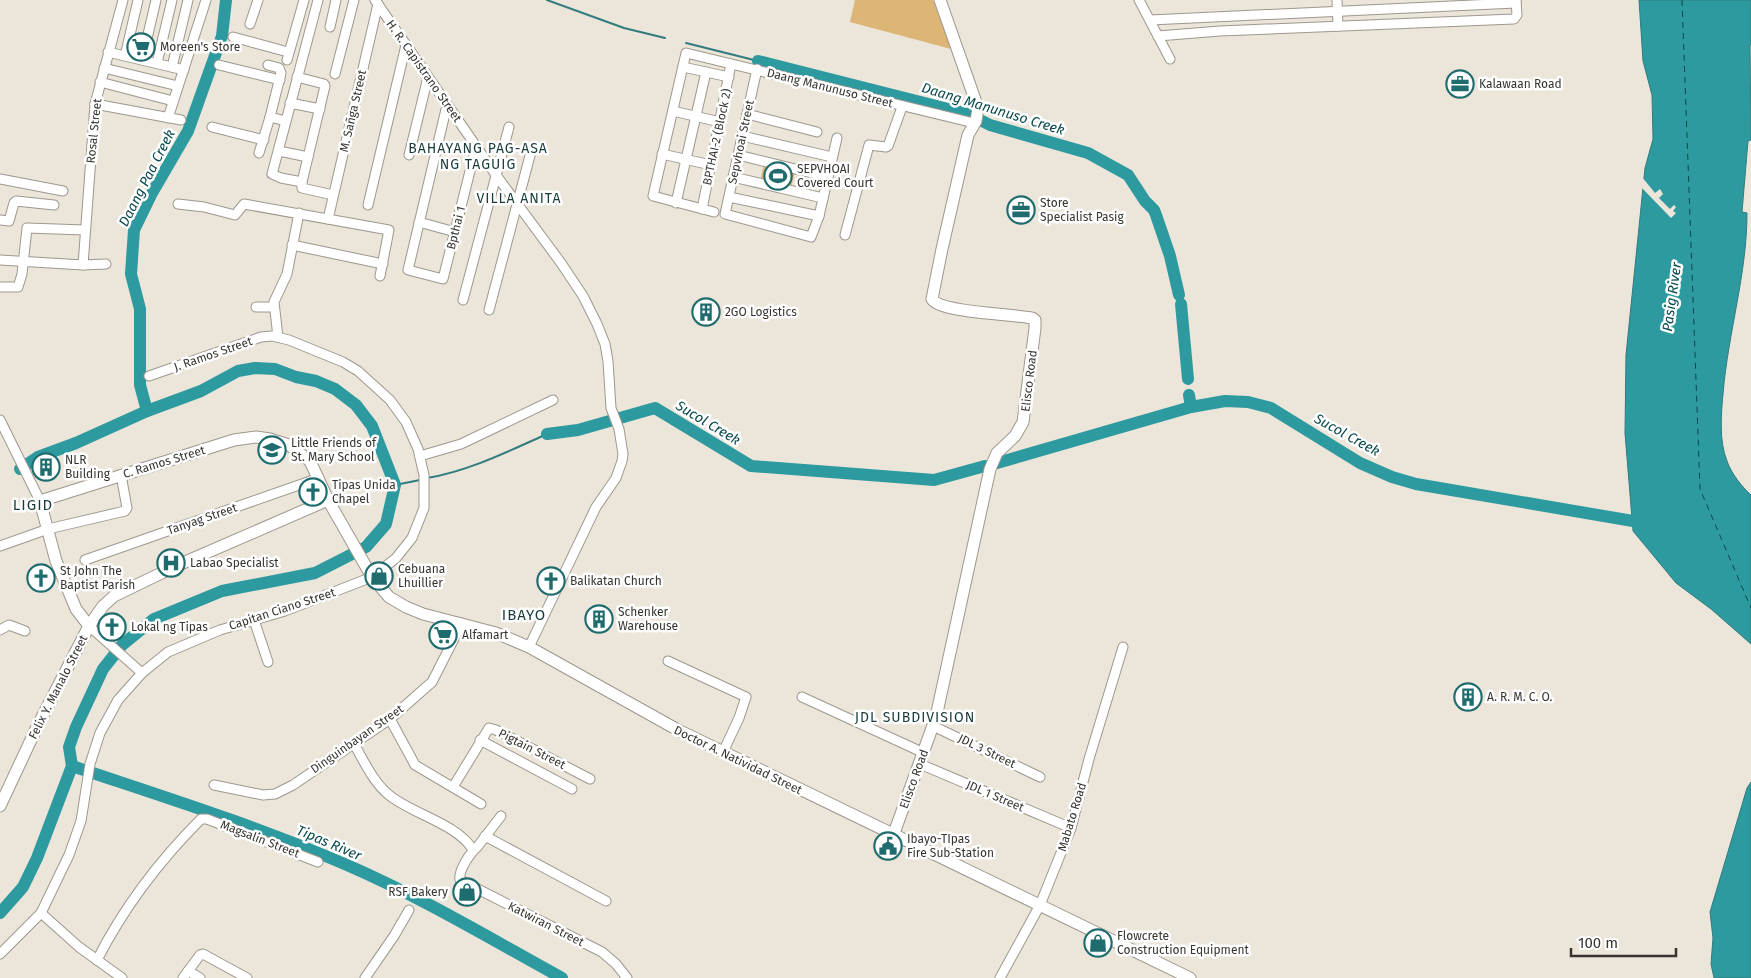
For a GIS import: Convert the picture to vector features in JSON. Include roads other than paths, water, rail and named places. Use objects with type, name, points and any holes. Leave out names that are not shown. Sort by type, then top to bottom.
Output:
[{"type":"main road","points":[[940,0],[978,108],[976,119]]},
{"type":"main road","name":"Elisco Road","points":[[893,836],[922,759],[945,682],[990,469],[998,453],[1015,436],[1023,422],[1035,328],[1035,320],[1032,318],[960,309],[937,304],[932,299],[968,135],[976,119]]},
{"type":"main road","name":"C. Ramos Street","points":[[40,501],[234,440],[256,437],[289,445]]},
{"type":"main road","name":"Doctor A. Natividad Street","points":[[289,445],[310,461],[352,545],[372,577],[389,597],[423,614],[496,632],[529,647],[678,730],[893,836],[1190,978]]},
{"type":"main road","name":"Felix Y. Manalo Street","points":[[0,806],[37,727],[89,626],[103,606],[114,596],[176,566],[328,500]]},
{"type":"main road","points":[[40,501],[56,561],[72,601],[89,626]]},
{"type":"street","name":"Rosal Street","points":[[83,265],[95,104],[123,0]]},
{"type":"street","points":[[125,56],[138,0]]},
{"type":"street","points":[[142,60],[156,0]]},
{"type":"street","points":[[156,63],[172,0]]},
{"type":"street","points":[[172,67],[188,0]]},
{"type":"street","points":[[168,118],[206,0]]},
{"type":"street","points":[[250,24],[258,0]]},
{"type":"street","points":[[233,37],[288,56],[304,0]]},
{"type":"street","points":[[268,184],[279,150],[318,0]]},
{"type":"street","points":[[330,27],[336,0]]},
{"type":"street","points":[[335,74],[354,0]]},
{"type":"street","points":[[1139,0],[1170,59]]},
{"type":"street","points":[[1337,0],[1338,26]]},
{"type":"street","name":"H. R. Capistrano Street","points":[[376,2],[476,148],[562,263],[583,296],[597,324],[608,361],[612,414],[617,425],[623,458],[616,478],[596,506],[529,647]]},
{"type":"street","name":"M. Sañga Street","points":[[328,219],[376,2]]},
{"type":"street","points":[[1150,20],[1516,2],[1517,15],[1514,19],[1220,31],[1158,36]]},
{"type":"street","points":[[368,206],[406,45]]},
{"type":"street","points":[[108,52],[184,70]]},
{"type":"street","name":"Daang Manunuso Street","points":[[683,67],[686,53],[902,106],[976,119]]},
{"type":"street","name":"BPTHAI-2 (Block 2)","points":[[702,209],[731,64]]},
{"type":"street","points":[[219,65],[280,80]]},
{"type":"street","points":[[259,153],[280,80],[281,70],[268,65]]},
{"type":"street","points":[[714,212],[653,196],[683,67],[729,77]]},
{"type":"street","points":[[104,68],[178,86]]},
{"type":"street","name":"Sepvhoai Street","points":[[756,69],[725,214],[809,237],[813,234],[819,216]]},
{"type":"street","points":[[676,203],[706,72]]},
{"type":"street","points":[[297,77],[325,85],[302,188],[333,195]]},
{"type":"street","points":[[409,155],[428,77]]},
{"type":"street","points":[[100,82],[174,101]]},
{"type":"street","points":[[290,103],[320,109]]},
{"type":"street","points":[[95,104],[181,120]]},
{"type":"street","points":[[447,105],[420,222],[455,232]]},
{"type":"street","points":[[845,236],[868,145],[888,146],[902,106]]},
{"type":"street","points":[[673,111],[720,122]]},
{"type":"street","points":[[747,114],[817,132]]},
{"type":"street","points":[[270,117],[286,121]]},
{"type":"street","points":[[212,127],[264,140]]},
{"type":"street","points":[[463,300],[509,127]]},
{"type":"street","points":[[742,136],[832,157]]},
{"type":"street","points":[[728,197],[819,216],[836,138]]},
{"type":"street","name":"Bpthai 1","points":[[420,222],[408,270],[443,279],[476,148]]},
{"type":"street","points":[[489,310],[516,202],[532,148]]},
{"type":"street","points":[[279,150],[308,157]]},
{"type":"street","points":[[662,154],[711,165]]},
{"type":"street","points":[[738,155],[828,177]]},
{"type":"street","points":[[272,174],[281,178],[302,182]]},
{"type":"street","points":[[733,177],[823,198]]},
{"type":"street","points":[[0,179],[63,191]]},
{"type":"street","points":[[0,220],[9,221],[15,201],[54,205]]},
{"type":"street","points":[[178,204],[204,207],[235,215],[244,204],[389,230],[380,276]]},
{"type":"street","points":[[278,337],[274,302],[287,274],[299,213]]},
{"type":"street","points":[[0,287],[18,287],[24,262],[27,228],[85,230]]},
{"type":"street","points":[[292,245],[383,264]]},
{"type":"street","points":[[0,260],[83,265],[106,264]]},
{"type":"street","points":[[256,307],[274,307]]},
{"type":"street","name":"J. Ramos Street","points":[[149,376],[261,337],[278,337],[326,355],[358,371],[390,400],[406,422],[420,456],[425,480],[424,508],[412,538],[396,558],[372,577]]},
{"type":"street","points":[[420,456],[461,444],[553,400]]},
{"type":"street","points":[[0,420],[40,501]]},
{"type":"street","points":[[0,546],[48,530],[125,511],[127,508],[121,475]]},
{"type":"street","name":"Tanyag Street","points":[[85,560],[319,478]]},
{"type":"street","name":"Capitan Ciano Street","points":[[41,914],[69,855],[81,821],[90,764],[97,740],[118,700],[142,673],[168,652],[220,630],[285,611],[372,577]]},
{"type":"street","points":[[254,620],[268,662]]},
{"type":"street","name":"Dinguinbayan Street","points":[[214,785],[263,795],[275,794],[293,785],[390,719],[432,682],[462,623]]},
{"type":"street","points":[[0,630],[10,625],[25,632]]},
{"type":"street","points":[[89,626],[142,673]]},
{"type":"street","name":"Mabato Road","points":[[1000,978],[1040,905],[1071,828],[1088,759],[1123,648]]},
{"type":"street","points":[[668,661],[746,697],[739,718],[723,752]]},
{"type":"street","name":"JDL 1 Street","points":[[802,697],[922,759],[1071,828]]},
{"type":"street","points":[[390,719],[412,762],[418,768],[481,804]]},
{"type":"street","name":"JDL 3 Street","points":[[933,726],[1040,777]]},
{"type":"street","name":"Pigtain Street","points":[[453,788],[486,730],[492,728],[590,779]]},
{"type":"street","points":[[480,740],[572,789]]},
{"type":"street","points":[[354,744],[375,780],[389,796],[464,838],[473,850],[502,816]]},
{"type":"street","points":[[550,776],[558,762]]},
{"type":"street","name":"Magsalin Street","points":[[97,960],[125,909],[156,868],[200,818],[207,819],[318,862]]},
{"type":"street","points":[[485,836],[606,902]]},
{"type":"street","name":"Katwiran Street","points":[[473,850],[459,878],[464,883],[602,952],[616,964],[627,978]]},
{"type":"street","points":[[365,978],[394,936],[409,910]]},
{"type":"street","points":[[0,954],[41,914],[122,978]]},
{"type":"street","points":[[200,978],[185,975],[203,954],[247,978]]},
{"type":"water","name":"Pasig River","points":[[1639,0],[1751,0],[1751,140],[1748,141],[1742,212],[1747,213],[1746,236],[1741,281],[1725,371],[1721,428],[1724,453],[1729,466],[1737,480],[1751,495],[1751,644],[1711,609],[1676,583],[1633,531],[1625,433],[1626,355],[1645,168],[1653,139],[1652,95],[1643,61]]},
{"type":"water","points":[[1751,782],[1751,978],[1714,978],[1711,964],[1713,938],[1710,912],[1747,788]]},
{"type":"waterway","name":"Daang Paa Creek","points":[[0,913],[23,887],[37,858],[72,766],[69,747],[76,727],[103,669],[122,645],[154,619],[222,591],[315,573],[366,547],[386,524],[395,485],[372,426],[356,405],[335,389],[316,381],[296,377],[275,369],[255,368],[238,371],[201,391],[147,411],[140,385],[140,309],[131,274],[134,230],[152,193],[188,131],[222,36],[226,0]]},
{"type":"waterway","name":"Daang Manunuso Creek","points":[[547,0],[624,28],[665,38]]},
{"type":"waterway","name":"Daang Manunuso Creek","points":[[686,43],[758,61]]},
{"type":"waterway","name":"Daang Manunuso Creek","points":[[758,61],[968,114],[990,125],[1088,153],[1128,175],[1145,201],[1154,210],[1170,256],[1179,295]]},
{"type":"waterway","name":"Daang Manunuso Creek","points":[[1181,304],[1188,379]]},
{"type":"waterway","name":"Daang Manunuso Creek","points":[[1189,395],[1191,407]]},
{"type":"waterway","name":"Sucol Creek","points":[[997,463],[1191,407],[1225,401],[1248,402],[1271,408],[1360,463],[1392,477],[1416,484],[1633,521],[1648,517]]},
{"type":"waterway","name":"Sucol Creek","points":[[547,434],[578,430],[655,408],[751,466],[934,480],[985,466]]},
{"type":"waterway","points":[[20,469],[38,457],[76,443],[147,411]]},
{"type":"waterway","name":"Sucol Creek","points":[[427,478],[458,471],[503,454],[547,434]]},
{"type":"waterway","name":"Sucol Creek","points":[[395,485],[420,480]]},
{"type":"waterway","name":"Tipas River","points":[[72,766],[245,825],[375,877],[562,978]]},
{"type":"place","name":"Moreen's Store","points":[[141,47]]},
{"type":"place","name":"Kalawaan Road","points":[[1460,84]]},
{"type":"place","name":"SEPVHOAI Covered Court","points":[[778,176]]},
{"type":"place","name":"Store Specialist Pasig","points":[[1021,210]]},
{"type":"place","name":"2GO Logistics","points":[[706,312]]},
{"type":"place","name":"Little Friends of St. Mary School","points":[[272,450]]},
{"type":"place","name":"NLR Building","points":[[46,467]]},
{"type":"place","name":"Tipas Unida Chapel","points":[[313,492]]},
{"type":"place","name":"Labao Specialist","points":[[171,563]]},
{"type":"place","name":"Cebuana Lhuillier","points":[[379,576]]},
{"type":"place","name":"St John The Baptist Parish","points":[[41,578]]},
{"type":"place","name":"Balikatan Church","points":[[551,581]]},
{"type":"place","name":"Schenker Warehouse","points":[[599,619]]},
{"type":"place","name":"Lokal ng Tipas","points":[[112,627]]},
{"type":"place","name":"Alfamart","points":[[443,635]]},
{"type":"place","name":"A. R. M. C. O.","points":[[1468,697]]},
{"type":"place","name":"Ibayo-TIpas Fire Sub-Station","points":[[888,846]]},
{"type":"place","name":"RSF Bakery","points":[[467,892]]},
{"type":"place","name":"Flowcrete Construction Equipment","points":[[1098,943]]},
{"type":"district","name":"BAHAYANG PAG-ASA NG TAGUIG","points":[[478,156]]},
{"type":"district","name":"VILLA ANITA","points":[[519,198]]},
{"type":"district","name":"LIGID","points":[[33,505]]},
{"type":"district","name":"IBAYO","points":[[524,615]]},
{"type":"district","name":"JDL SUBDIVISION","points":[[915,717]]}]
